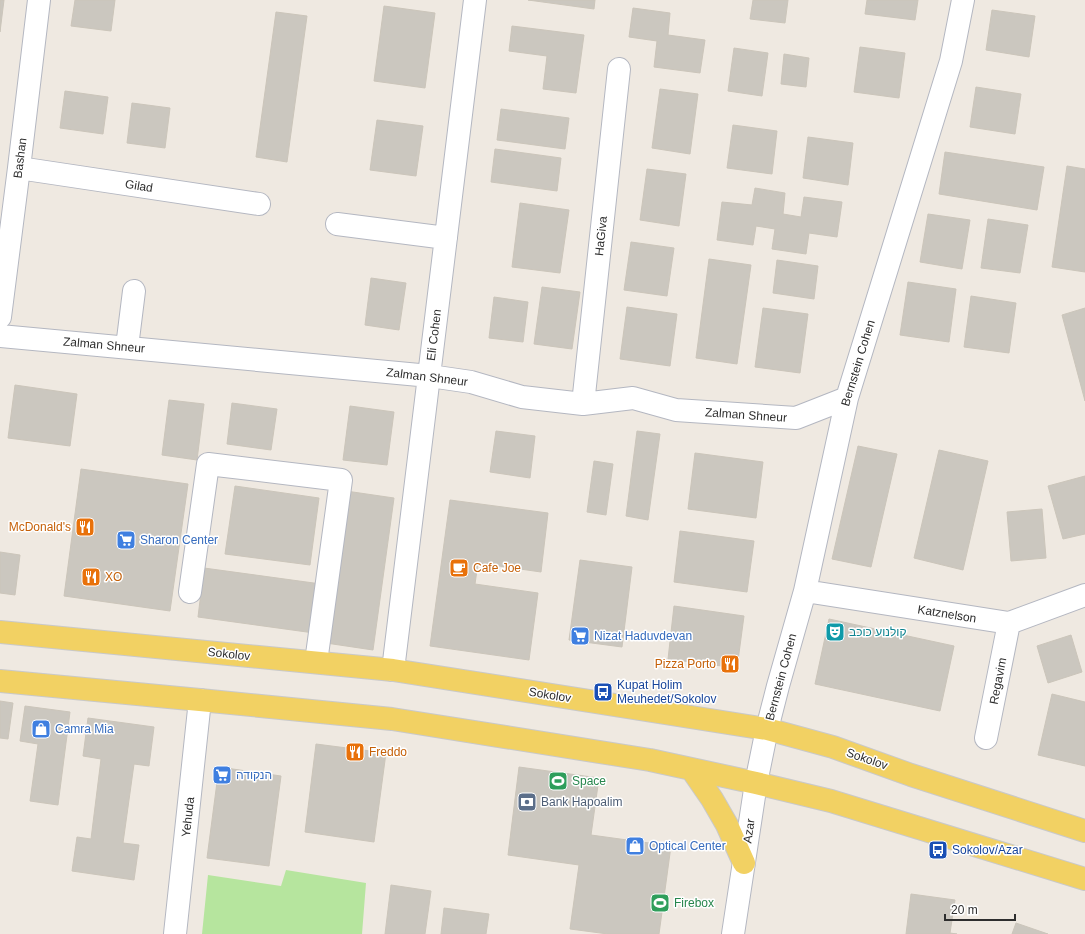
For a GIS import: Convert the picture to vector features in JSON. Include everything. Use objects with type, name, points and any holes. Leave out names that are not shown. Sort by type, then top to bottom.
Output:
[{"type":"main road","name":"Sokolov","points":[[0,632],[392,670],[767,729],[833,747],[911,775],[1085,831]]},
{"type":"main road","points":[[0,681],[392,719],[650,760],[831,801],[1085,879]]},
{"type":"main road","points":[[692,770],[712,799],[727,825],[744,863]]},
{"type":"street","name":"Bashan","points":[[0,317],[39,0]]},
{"type":"street","name":"Eli Cohen","points":[[392,670],[476,0]]},
{"type":"street","name":"Bernstein Cohen","points":[[767,729],[805,591],[847,398],[951,61],[963,0]]},
{"type":"street","name":"HaGiva","points":[[583,404],[619,68]]},
{"type":"street","name":"Gilad","points":[[19,168],[259,204]]},
{"type":"street","points":[[337,224],[446,238]]},
{"type":"street","points":[[127,347],[134,291]]},
{"type":"street","name":"Zalman Shneur","points":[[0,336],[430,376],[472,382],[522,397],[583,404],[633,398],[676,410],[796,418],[847,398]]},
{"type":"street","points":[[190,592],[208,464],[341,480],[316,662]]},
{"type":"street","name":"Katznelson","points":[[805,591],[1009,623],[1085,595]]},
{"type":"street","name":"Regavim","points":[[986,738],[1009,623]]},
{"type":"street","name":"Yehuda","points":[[176,934],[200,700]]},
{"type":"street","name":"Azar","points":[[734,934],[756,783],[767,729]]},
{"type":"green space","points":[[286,870],[366,883],[362,934],[202,934],[208,875],[281,886]]},
{"type":"building","points":[[0,0],[4,0],[0,32]]},
{"type":"building","points":[[75,0],[115,0],[111,31],[71,26]]},
{"type":"building","points":[[528,0],[595,0],[594,9]]},
{"type":"building","points":[[753,0],[788,0],[785,23],[750,19]]},
{"type":"building","points":[[867,0],[918,0],[915,20],[865,14]]},
{"type":"building","points":[[384,6],[435,13],[425,88],[374,81]]},
{"type":"building","points":[[633,8],[670,13],[668,35],[705,40],[700,73],[654,67],[657,41],[629,37]]},
{"type":"building","points":[[992,10],[1035,16],[1029,57],[986,50]]},
{"type":"building","points":[[276,12],[307,16],[287,162],[256,157]]},
{"type":"building","points":[[512,26],[584,35],[576,93],[543,89],[547,56],[509,51]]},
{"type":"building","points":[[860,47],[905,53],[899,98],[854,92]]},
{"type":"building","points":[[734,48],[768,53],[762,96],[728,91]]},
{"type":"building","points":[[784,54],[809,58],[806,87],[781,84]]},
{"type":"building","points":[[976,87],[1021,94],[1015,134],[970,127]]},
{"type":"building","points":[[660,89],[698,94],[690,154],[652,148]]},
{"type":"building","points":[[65,91],[108,97],[103,134],[60,128]]},
{"type":"building","points":[[132,103],[170,108],[165,148],[127,143]]},
{"type":"building","points":[[501,109],[569,118],[565,149],[497,140]]},
{"type":"building","points":[[377,120],[423,126],[416,176],[370,170]]},
{"type":"building","points":[[733,125],[777,131],[772,174],[727,168]]},
{"type":"building","points":[[808,137],[853,143],[848,185],[803,178]]},
{"type":"building","points":[[495,149],[561,158],[557,191],[491,182]]},
{"type":"building","points":[[945,152],[1044,167],[1037,210],[939,194]]},
{"type":"building","points":[[1067,166],[1085,169],[1085,272],[1052,267]]},
{"type":"building","points":[[647,169],[686,174],[679,226],[640,220]]},
{"type":"building","points":[[755,188],[785,193],[783,214],[801,217],[804,197],[842,202],[837,237],[809,233],[806,254],[772,249],[775,229],[756,226],[753,245],[717,240],[722,202],[752,205]]},
{"type":"building","points":[[520,203],[569,210],[560,273],[512,267]]},
{"type":"building","points":[[928,214],[970,220],[962,269],[920,262]]},
{"type":"building","points":[[988,219],[1028,225],[1020,273],[981,268]]},
{"type":"building","points":[[631,242],[674,248],[667,296],[624,290]]},
{"type":"building","points":[[709,259],[751,265],[737,364],[696,358]]},
{"type":"building","points":[[777,260],[818,266],[814,299],[773,293]]},
{"type":"building","points":[[371,278],[406,283],[399,330],[365,325]]},
{"type":"building","points":[[908,282],[956,289],[949,342],[900,335]]},
{"type":"building","points":[[542,287],[580,292],[572,349],[534,344]]},
{"type":"building","points":[[971,296],[1016,303],[1009,353],[964,347]]},
{"type":"building","points":[[494,297],[528,302],[523,342],[489,338]]},
{"type":"building","points":[[627,307],[677,314],[670,366],[620,359]]},
{"type":"building","points":[[763,308],[808,314],[800,373],[755,367]]},
{"type":"building","points":[[1085,308],[1085,401],[1062,315]]},
{"type":"building","points":[[15,385],[77,394],[70,446],[8,438]]},
{"type":"building","points":[[169,400],[204,404],[197,460],[162,455]]},
{"type":"building","points":[[232,403],[277,409],[271,450],[227,444]]},
{"type":"building","points":[[350,406],[394,412],[387,465],[343,460]]},
{"type":"building","points":[[496,431],[535,436],[530,478],[490,472]]},
{"type":"building","points":[[637,431],[660,434],[648,520],[626,516]]},
{"type":"building","points":[[858,446],[897,454],[871,567],[832,559]]},
{"type":"building","points":[[939,450],[988,461],[963,570],[914,558]]},
{"type":"building","points":[[695,453],[763,462],[756,518],[688,509]]},
{"type":"building","points":[[594,461],[613,464],[606,515],[587,512]]},
{"type":"building","name":"Sharon Center","points":[[81,469],[188,484],[170,611],[64,596]]},
{"type":"building","points":[[1085,476],[1085,534],[1063,539],[1048,486]]},
{"type":"building","points":[[235,486],[319,498],[310,565],[225,554]]},
{"type":"building","points":[[346,491],[394,498],[373,650],[326,643]]},
{"type":"building","points":[[450,500],[548,513],[541,572],[478,563],[475,584],[538,593],[529,660],[430,646]]},
{"type":"building","points":[[1042,509],[1046,558],[1011,561],[1007,512]]},
{"type":"building","points":[[680,531],[754,541],[747,592],[674,582]]},
{"type":"building","points":[[0,552],[20,555],[15,595],[0,593]]},
{"type":"building","points":[[580,560],[632,567],[622,647],[569,640]]},
{"type":"building","points":[[204,568],[321,584],[314,633],[198,617]]},
{"type":"building","points":[[674,606],[744,616],[737,668],[668,659]]},
{"type":"building","points":[[829,619],[954,646],[940,711],[815,684]]},
{"type":"building","points":[[1071,635],[1082,672],[1048,683],[1037,646]]},
{"type":"building","points":[[1052,694],[1085,702],[1085,766],[1038,755]]},
{"type":"building","points":[[0,701],[13,703],[8,739],[0,738]]},
{"type":"building","points":[[25,706],[70,712],[58,805],[30,801],[38,744],[20,741]]},
{"type":"building","points":[[88,718],[154,727],[149,766],[134,764],[123,843],[139,845],[134,880],[72,871],[77,837],[91,839],[101,759],[83,756]]},
{"type":"building","points":[[316,744],[386,753],[374,842],[305,832]]},
{"type":"building","points":[[219,767],[281,776],[269,866],[207,858]]},
{"type":"building","points":[[519,767],[599,778],[591,835],[671,846],[659,934],[608,934],[570,929],[579,865],[508,855]]},
{"type":"building","points":[[391,885],[431,891],[425,934],[385,934]]},
{"type":"building","points":[[911,894],[955,900],[950,933],[957,934],[906,934]]},
{"type":"building","points":[[444,908],[489,914],[486,934],[441,934]]},
{"type":"building","points":[[1016,923],[1048,934],[1012,934]]},
{"type":"place","name":"McDonald's","points":[[85,527]]},
{"type":"place","name":"Sharon Center","points":[[126,540]]},
{"type":"place","name":"Cafe Joe","points":[[459,568]]},
{"type":"place","name":"XO","points":[[91,577]]},
{"type":"place","name":"קולנוע כוכב","points":[[835,632]]},
{"type":"place","name":"Nizat Haduvdevan","points":[[580,636]]},
{"type":"place","name":"Pizza Porto","points":[[730,664]]},
{"type":"place","name":"Kupat Holim Meuhedet/Sokolov","points":[[603,692]]},
{"type":"place","name":"Camra Mia","points":[[41,729]]},
{"type":"place","name":"Freddo","points":[[355,752]]},
{"type":"place","name":"הנקודה","points":[[222,775]]},
{"type":"place","name":"Space","points":[[558,781]]},
{"type":"place","name":"Bank Hapoalim","points":[[527,802]]},
{"type":"place","name":"Optical Center","points":[[635,846]]},
{"type":"place","name":"Sokolov/Azar","points":[[938,850]]},
{"type":"place","name":"Firebox","points":[[660,903]]}]
